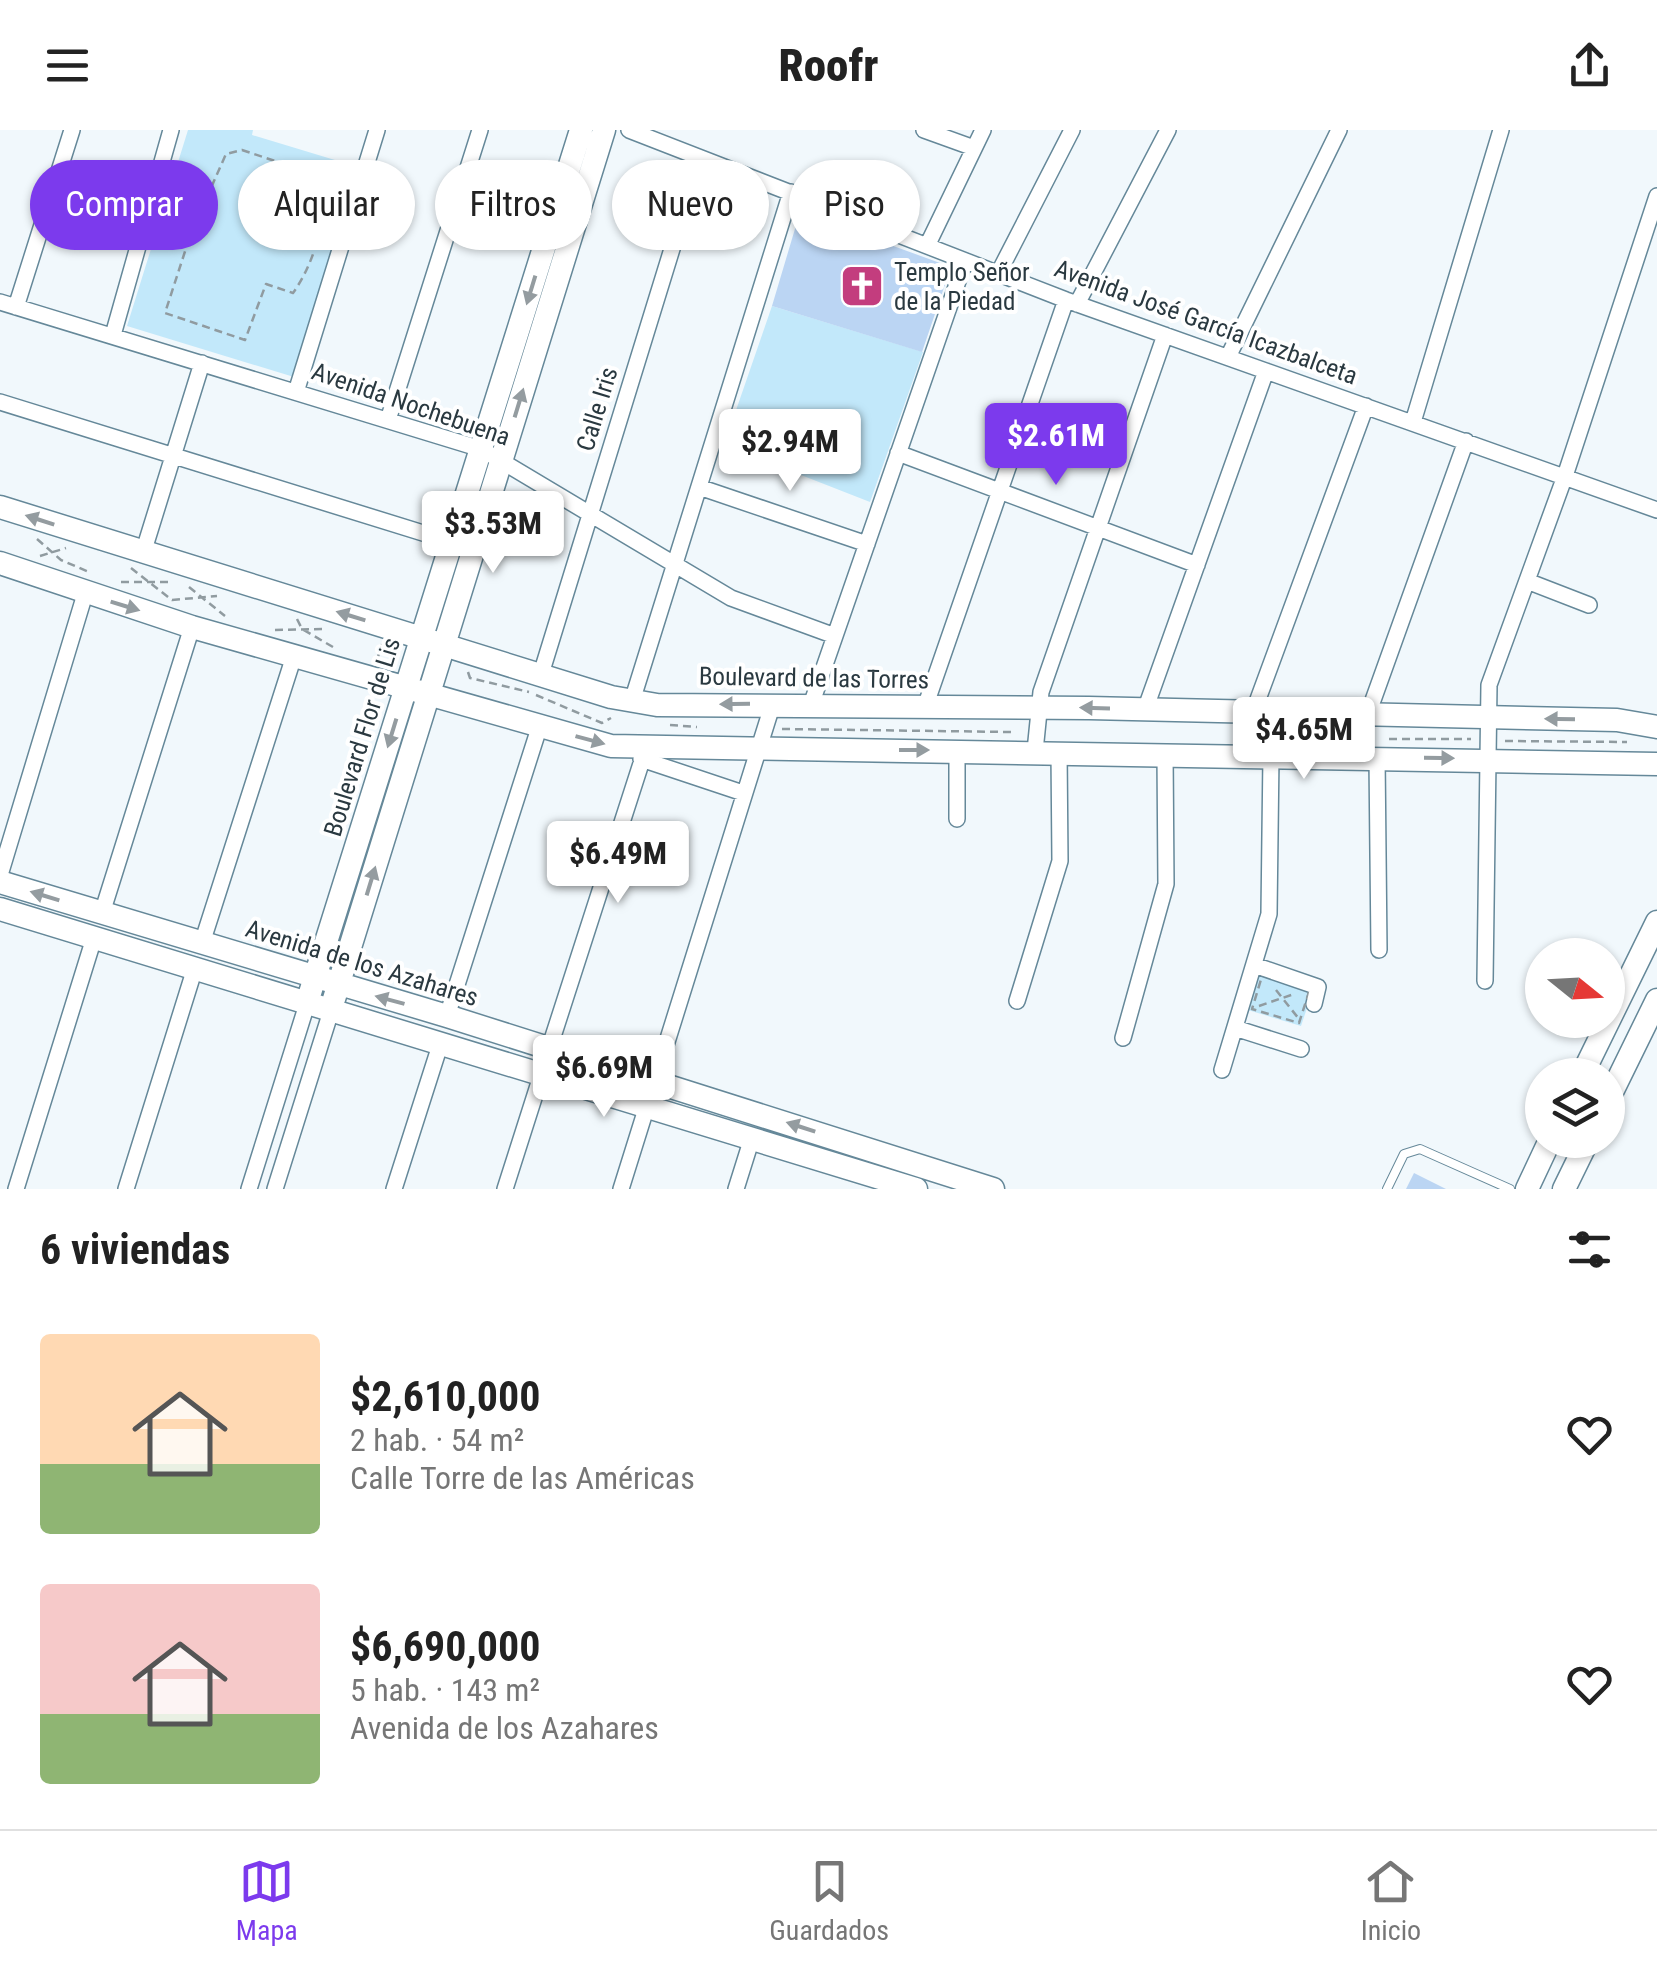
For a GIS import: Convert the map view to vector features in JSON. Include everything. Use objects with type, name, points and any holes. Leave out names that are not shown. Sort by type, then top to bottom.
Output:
[{"type":"street","points":[[8,304],[72,130]]},
{"type":"street","points":[[113,335],[171,130]]},
{"type":"street","points":[[296,392],[377,130]]},
{"type":"street","points":[[388,420],[480,130]]},
{"type":"street","name":"Boulevard Flor de Lis","points":[[433,642],[452,542],[492,454],[581,130]]},
{"type":"street","name":"Boulevard Flor de Lis","points":[[249,1189],[311,990],[417,693],[492,454],[604,130]]},
{"type":"street","name":"Avenida José García Icazbalceta","points":[[630,130],[789,191]]},
{"type":"street","points":[[924,130],[974,148]]},
{"type":"street","points":[[927,246],[983,130]]},
{"type":"street","points":[[998,274],[1072,130]]},
{"type":"street","points":[[924,707],[1071,302],[1168,130]]},
{"type":"street","points":[[1228,358],[1339,130]]},
{"type":"street","points":[[1413,422],[1501,130]]},
{"type":"street","name":"Calle Iris","points":[[541,674],[700,158]]},
{"type":"street","points":[[1485,981],[1489,685],[1565,476],[1657,196]]},
{"type":"street","points":[[632,701],[789,198]]},
{"type":"street","name":"Avenida José García Icazbalceta","points":[[920,243],[1071,302],[1657,510]]},
{"type":"street","points":[[811,706],[965,261]]},
{"type":"street","name":"Avenida Nochebuena","points":[[8,304],[492,454],[742,604],[835,636]]},
{"type":"street","points":[[1035,751],[1038,708],[1165,335]]},
{"type":"street","points":[[136,560],[202,363]]},
{"type":"street","points":[[1145,710],[1266,371]]},
{"type":"street","points":[[0,402],[452,542]]},
{"type":"street","points":[[1222,1070],[1234,1028],[1259,969],[1270,914],[1260,756],[1253,713],[1366,406]]},
{"type":"street","points":[[1368,717],[1466,442]]},
{"type":"street","points":[[898,453],[1197,566]]},
{"type":"street","points":[[699,487],[867,544]]},
{"type":"street","name":"Boulevard de las Torres","points":[[0,507],[136,560],[632,701],[1368,717],[1657,764]]},
{"type":"street","name":"Boulevard de las Torres","points":[[0,564],[90,584],[192,627],[590,742],[644,753],[761,738],[957,750],[1377,757],[1616,720],[1657,727]]},
{"type":"street","points":[[1527,581],[1589,605]]},
{"type":"street","points":[[0,879],[90,584]]},
{"type":"street","points":[[102,913],[192,627]]},
{"type":"street","points":[[202,943],[294,656]]},
{"type":"street","name":"Boulevard Flor de Lis","points":[[275,1189],[335,997],[417,693]]},
{"type":"street","points":[[621,1189],[773,704]]},
{"type":"street","points":[[447,1016],[540,725]]},
{"type":"street","points":[[957,750],[957,820]]},
{"type":"street","points":[[1017,1001],[1060,861],[1059,751]]},
{"type":"street","points":[[1123,1038],[1166,884],[1165,752]]},
{"type":"street","points":[[550,1049],[644,753],[744,792]]},
{"type":"street","points":[[1377,757],[1380,950]]},
{"type":"street","name":"Avenida de los Azahares","points":[[0,879],[202,943],[311,990]]},
{"type":"street","name":"Avenida de los Azahares","points":[[0,909],[195,968],[447,1016],[994,1189]]},
{"type":"street","points":[[1625,987],[1657,922]]},
{"type":"street","points":[[16,1189],[94,938]]},
{"type":"street","points":[[126,1189],[195,968]]},
{"type":"street","points":[[1259,969],[1318,987],[1312,996]]},
{"type":"street","name":"Avenida de los Azahares","points":[[335,997],[441,1042],[752,1138],[858,1180],[916,1189]]},
{"type":"street","points":[[1625,1065],[1657,1000]]},
{"type":"street","points":[[1234,1028],[1301,1049]]},
{"type":"street","points":[[1625,1033],[1638,1039]]},
{"type":"street","points":[[394,1189],[441,1042]]},
{"type":"street","points":[[505,1189],[542,1072]]},
{"type":"street","points":[[736,1189],[752,1138]]},
{"type":"street","points":[[858,1180],[868,1148]]},
{"type":"street","points":[[1526,1189],[1541,1158]]},
{"type":"street","points":[[1564,1189],[1579,1158]]},
{"type":"lane","points":[[1387,1189],[1404,1154],[1420,1149],[1510,1189]]},
{"type":"path","points":[[242,150],[329,179],[324,218],[307,274],[294,293],[266,284],[245,340],[236,337],[164,314],[191,233],[226,154],[242,150]]},
{"type":"path","points":[[37,539],[90,584]]},
{"type":"path","points":[[37,557],[64,547],[80,552]]},
{"type":"path","points":[[136,560],[172,600],[220,595]]},
{"type":"path","points":[[111,579],[128,584],[181,581],[229,620]]},
{"type":"path","points":[[294,614],[302,629],[338,648]]},
{"type":"path","points":[[263,631],[336,629]]},
{"type":"path","points":[[370,639],[392,644]]},
{"type":"path","points":[[376,662],[382,644]]},
{"type":"path","points":[[364,658],[384,670]]},
{"type":"path","points":[[761,738],[1012,732]]},
{"type":"path","points":[[1488,739],[1630,742]]},
{"type":"path","points":[[1259,969],[1312,996]]},
{"type":"path","points":[[1259,969],[1300,1020]]},
{"type":"path","points":[[1252,1009],[1259,969]]},
{"type":"path","points":[[1252,1009],[1283,998],[1312,996]]},
{"type":"path","points":[[1300,1020],[1312,996]]},
{"type":"path","points":[[1252,1009],[1300,1020]]},
{"type":"shaded area","points":[[188,130],[253,130],[252,135],[335,160],[238,160],[238,250],[333,250],[294,377],[127,326],[151,250],[218,250],[218,160],[179,160]]},
{"type":"shaded area","points":[[772,306],[923,352],[870,502],[724,445]]},
{"type":"shaded area","points":[[1261,971],[1314,987],[1301,1026],[1248,1010]]},
{"type":"building","name":"Templo Señor de la Piedad","points":[[789,249],[904,250],[951,267],[922,352],[772,306]]},
{"type":"building","points":[[1414,1173],[1446,1189],[1406,1189]]},
{"type":"place","name":"Templo Señor de la Piedad","points":[[862,286]]}]
